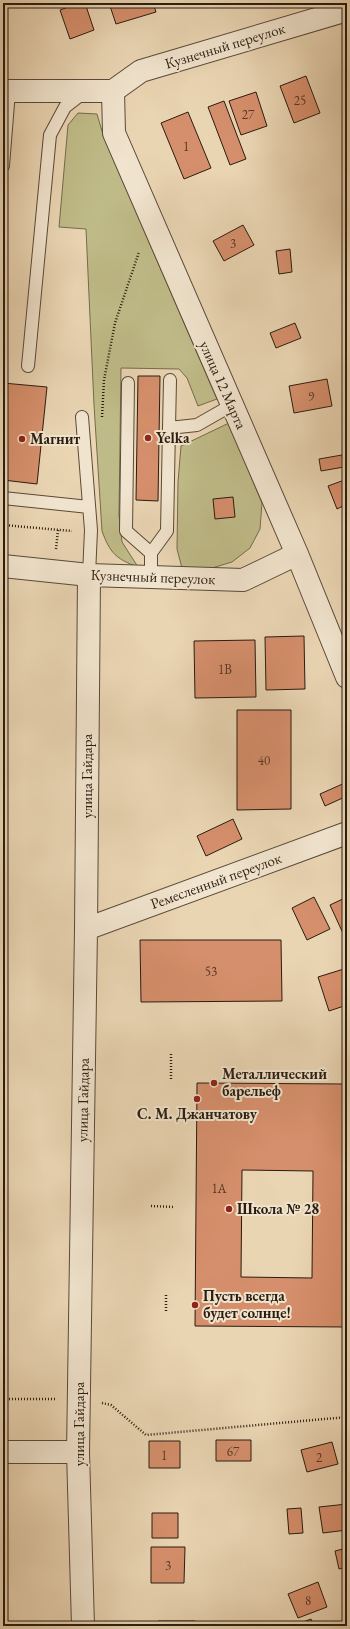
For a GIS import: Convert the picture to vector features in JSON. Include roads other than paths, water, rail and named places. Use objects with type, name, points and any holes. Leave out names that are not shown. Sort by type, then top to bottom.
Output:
[{"type":"street","name":"Кузнечный переулок","points":[[113,91],[141,71],[345,15]]},
{"type":"street","points":[[6,91],[113,91]]},
{"type":"street","name":"улица 12 Марта","points":[[113,91],[114,133],[297,554],[347,677]]},
{"type":"street","name":"Кузнечный переулок","points":[[3,566],[89,575],[243,580],[297,554]]},
{"type":"street","name":"улица Гайдара","points":[[83,1626],[78,1452],[86,929],[89,575]]},
{"type":"street","name":"Ремесленный переулок","points":[[86,929],[347,833]]},
{"type":"street","points":[[3,1452],[78,1452]]},
{"type":"lane","points":[[3,166],[6,91]]},
{"type":"lane","points":[[28,366],[50,136],[65,107],[85,91]]},
{"type":"lane","points":[[151,577],[151,553],[167,531],[170,380]]},
{"type":"lane","points":[[128,383],[126,531],[151,553]]},
{"type":"lane","points":[[169,428],[197,425],[232,405]]},
{"type":"lane","points":[[82,417],[91,530],[89,575]]},
{"type":"lane","points":[[3,498],[88,507]]},
{"type":"place","name":"Yelka","points":[[148,438]]},
{"type":"place","name":"Магнит","points":[[22,439]]},
{"type":"place","name":"Металлический барельеф","points":[[214,1083]]},
{"type":"place","name":"С. М. Джанчатову","points":[[197,1099]]},
{"type":"place","name":"Школа № 28","points":[[229,1209]]},
{"type":"place","name":"Пусть всегда будет солнце!","points":[[195,1305]]}]
